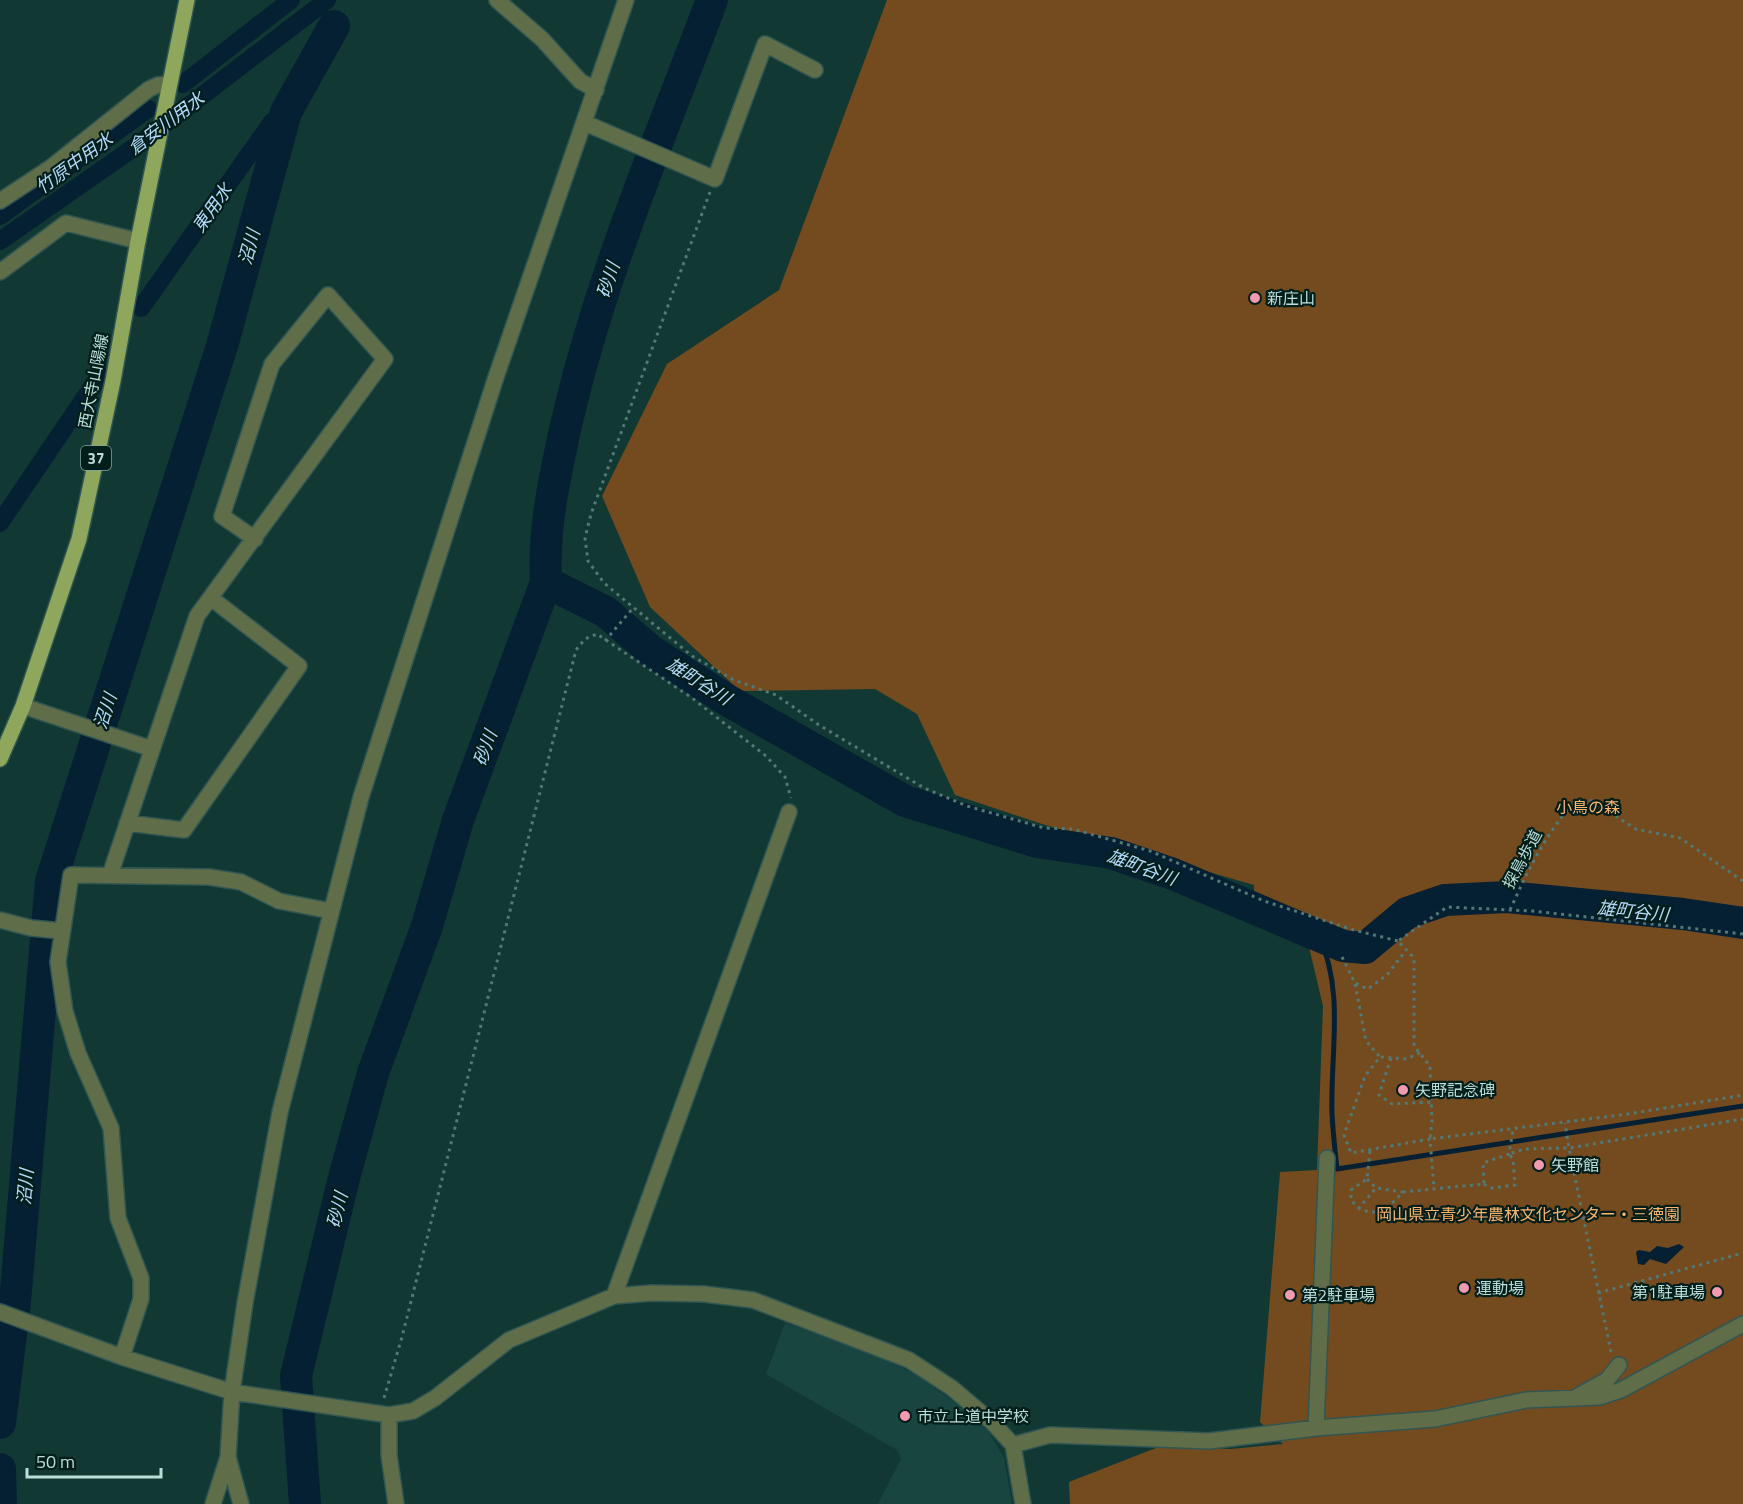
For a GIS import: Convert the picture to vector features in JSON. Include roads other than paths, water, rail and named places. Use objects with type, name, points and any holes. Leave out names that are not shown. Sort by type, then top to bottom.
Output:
[{"type":"main road","name":"西大寺山陽線","points":[[0,759],[23,706],[78,539],[113,381],[138,242],[187,0]]},
{"type":"street","points":[[497,0],[542,39],[580,81],[596,90]]},
{"type":"street","points":[[213,1504],[228,1458],[238,1393],[245,1303],[280,1112],[360,797],[496,377],[626,0]]},
{"type":"street","points":[[585,123],[711,177],[765,44],[815,70]]},
{"type":"street","points":[[0,201],[50,168],[148,90],[158,85],[170,84]]},
{"type":"street","points":[[0,272],[66,223],[138,242]]},
{"type":"street","points":[[110,875],[197,616],[255,539],[385,359],[328,295],[272,364],[222,516],[255,539]]},
{"type":"street","points":[[127,823],[184,830],[299,666],[211,598]]},
{"type":"street","points":[[23,706],[152,749]]},
{"type":"street","points":[[614,1296],[789,812]]},
{"type":"street","points":[[122,1357],[141,1299],[141,1278],[118,1218],[111,1128],[78,1053],[65,1011],[58,962],[71,875],[209,877],[241,882],[279,902],[332,911]]},
{"type":"street","points":[[0,920],[31,928],[62,931]]},
{"type":"street","points":[[1316,1428],[1327,1158]]},
{"type":"street","points":[[0,1317],[0,1313],[122,1357],[238,1393],[381,1414],[413,1411],[435,1398],[509,1340],[614,1296],[652,1293],[704,1294],[763,1303],[909,1360],[952,1388],[992,1422],[1013,1445],[1023,1504]]},
{"type":"street","points":[[1013,1445],[1050,1435],[1209,1441],[1316,1428],[1434,1419],[1526,1400],[1600,1397],[1621,1390],[1743,1324]]},
{"type":"street","points":[[1576,1398],[1607,1380],[1619,1365]]},
{"type":"street","points":[[381,1414],[396,1504]]},
{"type":"street","points":[[228,1458],[241,1504]]},
{"type":"water","points":[[1679,1244],[1684,1247],[1666,1264],[1650,1259],[1644,1265],[1638,1264],[1636,1252],[1639,1250],[1650,1252],[1657,1246],[1668,1248]]},
{"type":"waterway","name":"竹原中用水","points":[[183,84],[291,0]]},
{"type":"waterway","name":"倉安川用水","points":[[0,241],[139,144],[327,0]]},
{"type":"waterway","name":"砂川","points":[[305,1504],[296,1376],[344,1178],[373,1073],[427,926],[458,820],[546,582],[546,543],[553,487],[565,430],[594,320],[631,212],[712,0]]},
{"type":"waterway","name":"沼川","points":[[0,1423],[15,1302],[51,881],[222,346],[286,112],[334,26]]},
{"type":"waterway","name":"竹原中用水","points":[[0,216],[148,109]]},
{"type":"waterway","name":"東用水","points":[[141,308],[272,122],[286,112]]},
{"type":"waterway","name":"東用水","points":[[0,523],[100,375]]},
{"type":"waterway","name":"雄町谷川","points":[[546,582],[606,612],[651,651],[727,700],[905,801],[1037,842],[1111,853],[1173,874],[1343,946],[1365,948],[1407,913],[1445,900],[1507,897],[1683,914],[1743,923]]},
{"type":"waterway","points":[[1319,936],[1332,979],[1334,1001],[1332,1114],[1337,1169],[1743,1106]]},
{"type":"waterway","name":"沼川","points":[[0,1469],[1,1504]]},
{"type":"place","name":"新庄山","points":[[1255,298]]},
{"type":"place","name":"矢野記念碑","points":[[1403,1090]]},
{"type":"place","name":"矢野館","points":[[1539,1165]]},
{"type":"place","name":"運動場","points":[[1464,1288]]},
{"type":"place","name":"第1駐車場","points":[[1717,1292]]},
{"type":"place","name":"第2駐車場","points":[[1290,1295]]},
{"type":"place","name":"市立上道中学校","points":[[905,1416]]},
{"type":"park label","name":"小鳥の森","points":[[1588,807]]},
{"type":"park label","name":"岡山県立青少年農林文化センター・三徳園","points":[[1528,1214]]}]
